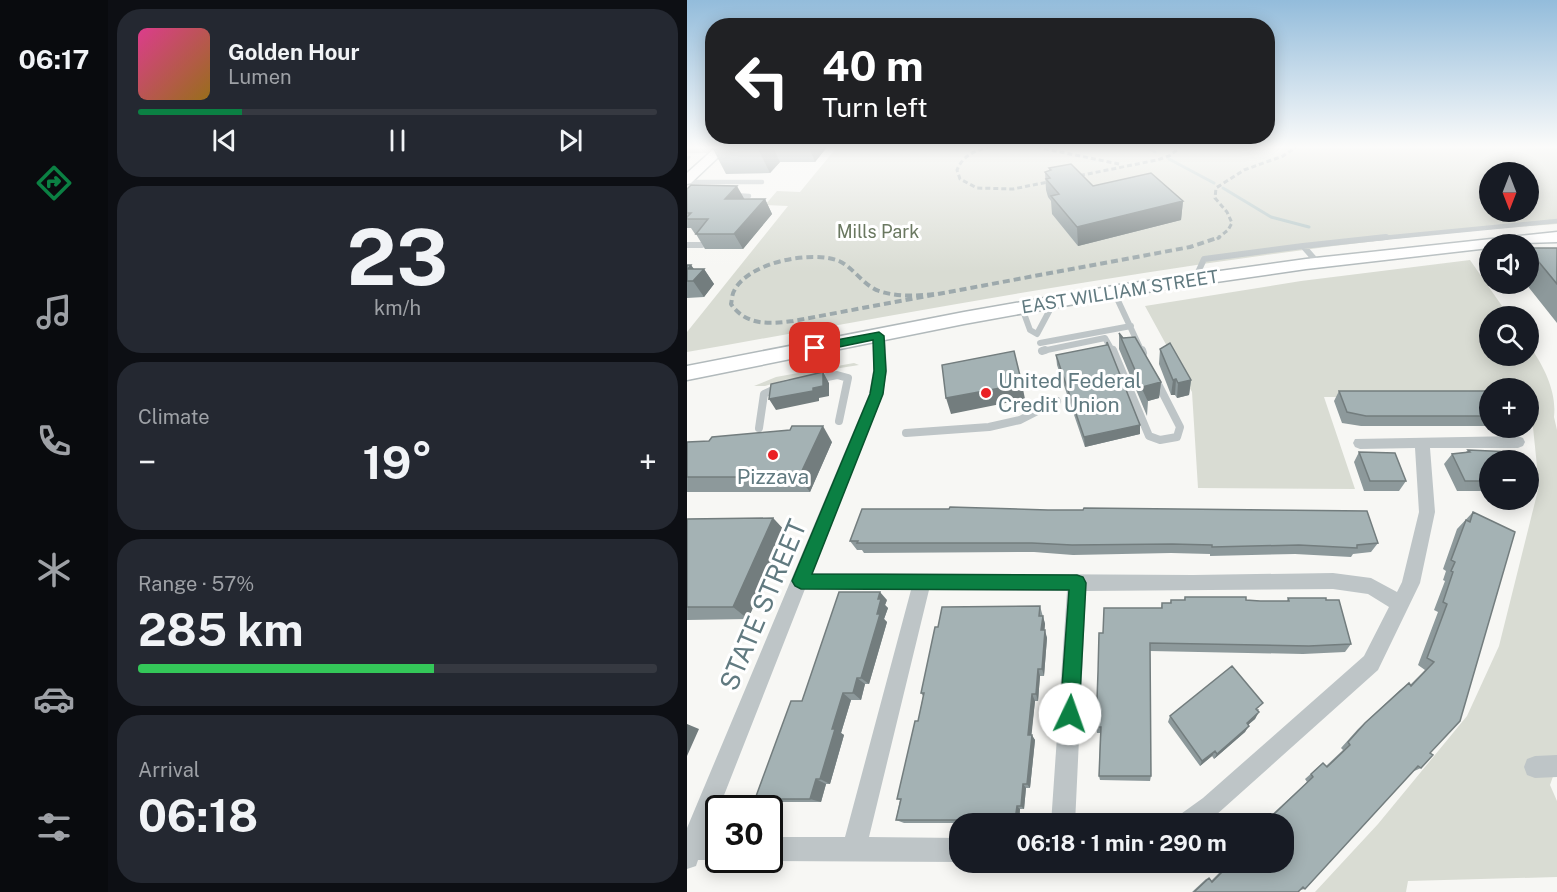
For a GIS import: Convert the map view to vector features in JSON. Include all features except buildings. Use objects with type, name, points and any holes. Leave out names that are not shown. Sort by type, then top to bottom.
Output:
[{"type":"main road","name":"EAST WILLIAM STREET","points":[[687,373],[1054,302],[1195,279],[1317,262],[1557,237]]},
{"type":"street","name":"STATE STREET","points":[[689,852],[876,394],[880,371],[879,336]]},
{"type":"street","points":[[1360,443],[1518,442]]},
{"type":"street","points":[[1201,813],[1371,663],[1411,583],[1427,512],[1422,443]]},
{"type":"street","points":[[801,581],[1077,583],[1333,581],[1371,586],[1401,604]]},
{"type":"street","points":[[854,849],[922,582]]},
{"type":"street","points":[[1064,813],[1077,583]]},
{"type":"street","points":[[1535,767],[1557,766]]},
{"type":"street","points":[[783,849],[949,850]]},
{"type":"street","points":[[689,852],[705,850]]},
{"type":"lane","points":[[729,195],[749,195]]},
{"type":"lane","points":[[1195,279],[1204,259],[1497,225],[1557,221]]},
{"type":"lane","points":[[687,245],[702,245]]},
{"type":"lane","points":[[1303,246],[1317,262]]},
{"type":"lane","points":[[1114,292],[1145,356]]},
{"type":"lane","points":[[1022,308],[1030,330],[1037,334],[1054,302]]},
{"type":"lane","points":[[1040,343],[1131,326]]},
{"type":"lane","points":[[1042,351],[1105,339],[1109,341],[1149,436],[1160,440],[1177,436],[1180,427],[1154,376]]},
{"type":"lane","points":[[805,381],[837,375],[848,378],[839,421]]},
{"type":"lane","points":[[759,428],[764,394],[784,386]]},
{"type":"lane","points":[[906,433],[989,427],[1020,420],[1057,401]]},
{"type":"green space","name":"Mills Park","points":[[803,189],[1479,189],[1479,222],[1539,222],[1539,189],[1557,189],[1557,224],[1447,233],[1229,260],[1012,295],[687,352],[687,332],[788,206],[765,205],[777,191],[800,192]]},
{"type":"green space","points":[[1470,260],[1479,273],[1479,294],[1494,294],[1502,306],[1479,306],[1479,366],[1539,366],[1539,361],[1544,370],[1551,388],[1557,430],[1557,765],[1550,785],[1557,801],[1557,877],[1408,881],[1406,892],[1315,892],[1378,824],[1467,716],[1499,646],[1533,510],[1539,510],[1539,450],[1535,450],[1534,438],[1539,438],[1539,378],[1479,378],[1479,397],[1324,397],[1355,489],[1198,488],[1192,392],[1145,306],[1301,281]]},
{"type":"green space","points":[[854,363],[859,365],[788,379],[765,386],[754,386],[776,377]]},
{"type":"waterway","points":[[1224,189],[1271,217],[1309,227]]},
{"type":"railway","points":[[1000,189],[1015,189]]},
{"type":"railway","points":[[1216,189],[1215,198],[1227,212],[1232,223],[1219,237]]},
{"type":"railway","points":[[934,294],[906,296],[879,291],[839,261],[813,257],[782,261],[753,273],[741,281],[732,295],[731,304],[751,320],[767,323],[793,321],[1190,247],[1219,237]]},
{"type":"place","name":"United Federal Credit Union","points":[[986,393]]},
{"type":"place","name":"Pizzava","points":[[773,455]]},
{"type":"route","points":[[815,348],[879,336],[880,371],[876,394],[801,581],[1077,583],[1070,714]]}]
